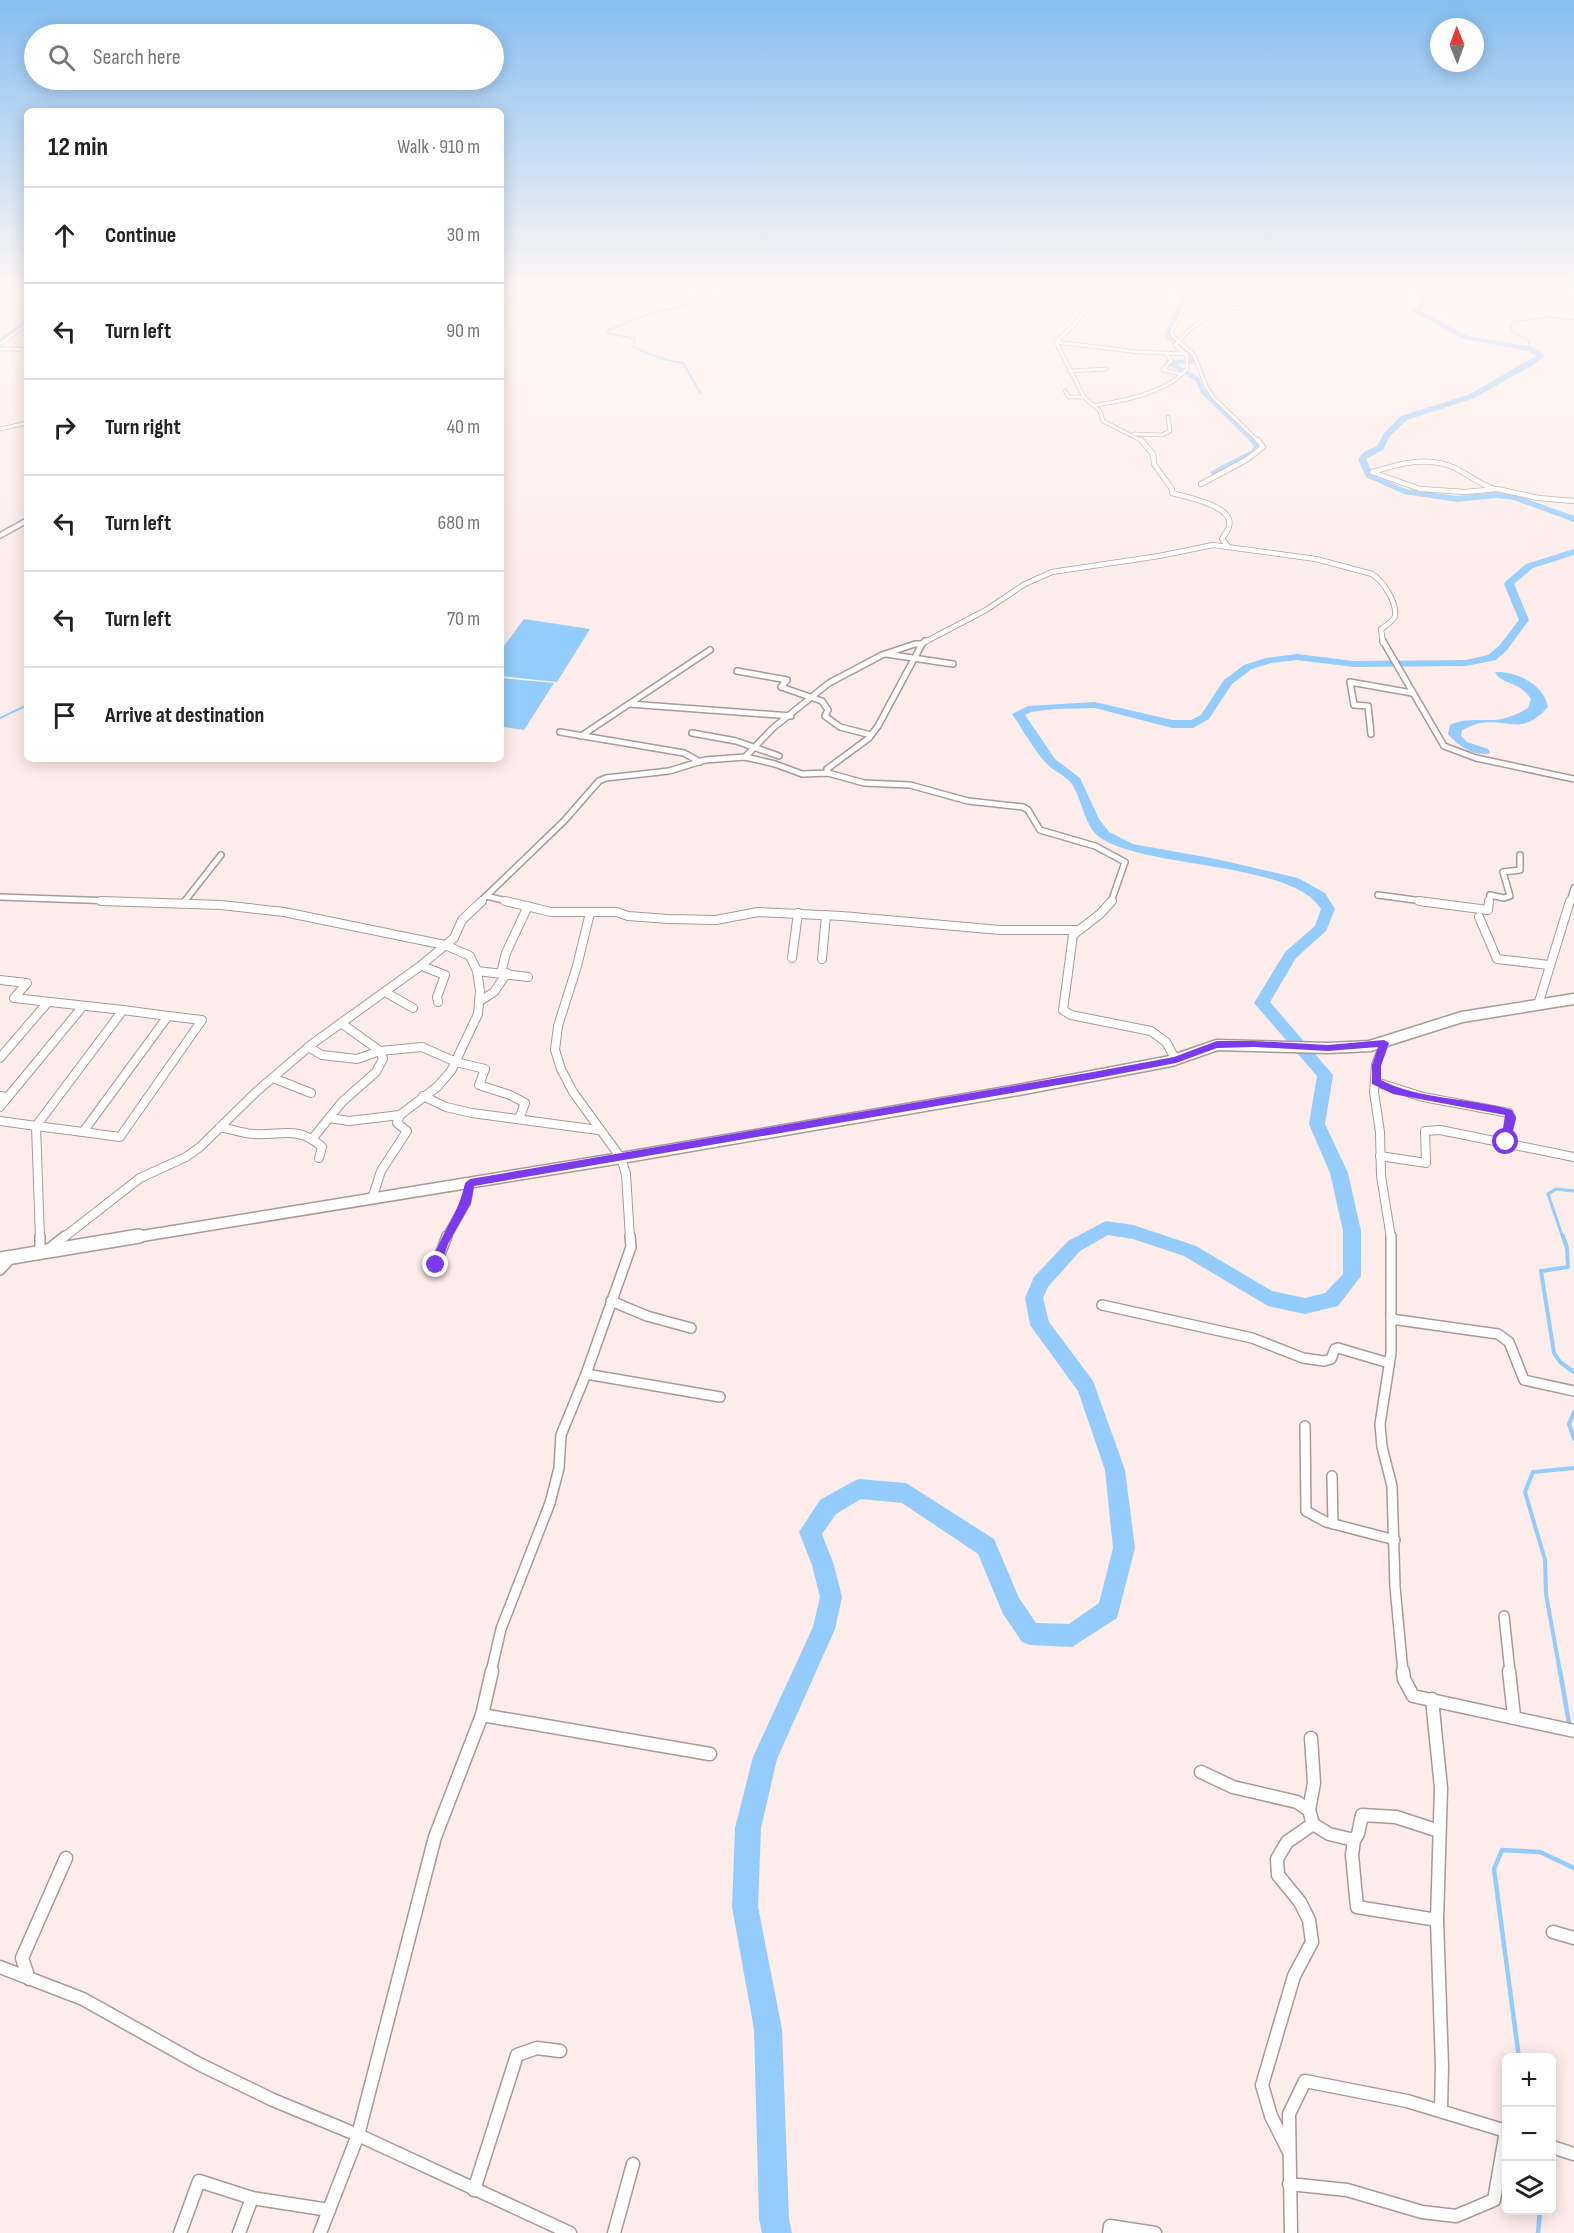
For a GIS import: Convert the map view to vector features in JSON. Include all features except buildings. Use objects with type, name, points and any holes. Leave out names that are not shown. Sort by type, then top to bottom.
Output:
[{"type":"highway","points":[[0,536],[24,522]]},
{"type":"main road","points":[[0,1258],[470,1183],[1018,1090],[1176,1060],[1217,1045],[1254,1044],[1328,1048],[1384,1043],[1462,1017],[1574,999]]},
{"type":"street","points":[[1080,390],[1084,398]]},
{"type":"street","points":[[1096,405],[1126,401],[1153,390]]},
{"type":"street","points":[[1201,484],[1258,453],[1263,447],[1208,390]]},
{"type":"street","points":[[1065,392],[1069,397],[1084,398],[1096,405],[1107,424],[1132,434],[1148,447],[1154,464],[1168,480],[1172,493],[1221,508],[1226,512],[1230,525],[1222,543],[1227,545]]},
{"type":"street","points":[[1132,434],[1165,435],[1170,431],[1168,417]]},
{"type":"street","points":[[0,429],[24,424]]},
{"type":"street","points":[[1497,489],[1466,492],[1420,489],[1372,472],[1428,459],[1452,466],[1486,486],[1538,498],[1574,501]]},
{"type":"street","points":[[828,773],[827,769],[871,735],[878,726],[922,644],[932,636],[986,610],[1025,584],[1052,572],[1159,556],[1203,545],[1227,545],[1316,559],[1356,569],[1380,579],[1390,597],[1395,615],[1394,619],[1381,629],[1383,642],[1439,740],[1450,749],[1499,764],[1574,779]]},
{"type":"street","points":[[745,757],[773,729],[829,683],[886,654],[915,644],[922,644]]},
{"type":"street","points":[[581,736],[710,650]]},
{"type":"street","points":[[886,654],[913,660],[953,664]]},
{"type":"street","points":[[737,671],[787,680],[781,687],[822,701],[828,710],[825,716],[829,723],[871,735]]},
{"type":"street","points":[[1371,734],[1368,706],[1354,705],[1350,682],[1412,693]]},
{"type":"street","points":[[629,704],[791,716]]},
{"type":"street","points":[[560,732],[684,753],[700,762]]},
{"type":"street","points":[[692,733],[736,741],[778,756]]},
{"type":"street","points":[[43,1252],[140,1178],[186,1157],[308,1047],[422,966],[454,938],[462,920],[564,821],[599,781],[617,776],[669,771],[700,762],[745,757],[775,764],[802,774],[828,773],[864,783],[910,785],[968,801],[1023,807],[1028,810],[1040,830],[1077,839],[1125,862],[1113,902],[1089,924],[1073,934],[1063,1010],[1071,1015],[1151,1031],[1162,1036],[1176,1060]]},
{"type":"street","points":[[184,902],[221,855]]},
{"type":"street","points":[[1378,895],[1488,910],[1490,895],[1504,898],[1510,896],[1503,872],[1520,870],[1520,855]]},
{"type":"street","points":[[1538,1005],[1549,965],[1570,915],[1574,888]]},
{"type":"street","points":[[0,897],[184,902],[284,912],[445,945],[470,956],[477,971],[480,1001],[478,1014],[456,1062],[437,1087],[400,1115],[397,1123],[407,1131],[384,1164],[374,1184],[372,1199]]},
{"type":"street","points":[[486,897],[551,912],[617,912],[628,916],[716,920],[758,912],[798,913],[988,929],[1078,930]]},
{"type":"street","points":[[480,1001],[494,992],[504,973],[502,961],[520,923],[521,916],[528,906]]},
{"type":"street","points":[[320,2233],[358,2135],[435,1837],[482,1715],[501,1629],[550,1503],[559,1468],[561,1435],[586,1374],[631,1247],[626,1174],[621,1158],[598,1130],[573,1092],[561,1069],[555,1050],[558,1026],[577,966],[590,913]]},
{"type":"street","points":[[792,958],[798,913]]},
{"type":"street","points":[[822,959],[826,915]]},
{"type":"street","points":[[1479,917],[1497,959],[1549,965]]},
{"type":"street","points":[[422,966],[446,975],[437,997],[438,1002]]},
{"type":"street","points":[[477,971],[528,977]]},
{"type":"street","points":[[0,980],[27,982],[14,998],[202,1020],[120,1137],[0,1121]]},
{"type":"street","points":[[385,992],[413,1008]]},
{"type":"street","points":[[0,1058],[48,1002]]},
{"type":"street","points":[[0,1107],[4,1096],[82,1006]]},
{"type":"street","points":[[43,1252],[36,1126],[123,1010]]},
{"type":"street","points":[[83,1132],[168,1016]]},
{"type":"street","points":[[313,1138],[342,1102],[376,1072],[382,1059],[380,1051],[340,1023]]},
{"type":"street","points":[[1384,1043],[1376,1065],[1374,1092],[1391,1239],[1391,1353],[1380,1424],[1382,1447],[1392,1486],[1395,1587],[1404,1679],[1413,1696],[1514,1716],[1574,1731]]},
{"type":"street","points":[[308,1047],[322,1055],[357,1059],[380,1051],[422,1047],[456,1062],[485,1070],[479,1085],[510,1095],[525,1103],[519,1119]]},
{"type":"street","points":[[273,1078],[311,1093]]},
{"type":"street","points":[[1376,1082],[1393,1091],[1478,1105],[1509,1113],[1511,1118],[1506,1142]]},
{"type":"street","points":[[423,1096],[435,1104],[498,1118],[598,1130]]},
{"type":"street","points":[[330,1119],[359,1122],[385,1114],[400,1115]]},
{"type":"street","points":[[220,1127],[260,1134],[280,1130],[313,1138],[322,1148],[319,1158]]},
{"type":"street","points":[[1380,1155],[1426,1163],[1425,1131],[1451,1131],[1574,1157]]},
{"type":"street","points":[[436,1265],[443,1244],[466,1203],[470,1183]]},
{"type":"street","points":[[0,1270],[13,1257]]},
{"type":"street","points":[[611,1301],[647,1316],[691,1328]]},
{"type":"street","points":[[1102,1305],[1252,1338],[1273,1348],[1321,1362],[1331,1359],[1335,1349],[1338,1348],[1389,1363]]},
{"type":"street","points":[[1391,1319],[1456,1327],[1505,1337],[1524,1380],[1574,1390]]},
{"type":"street","points":[[586,1374],[720,1397]]},
{"type":"street","points":[[1305,1426],[1304,1507],[1310,1515],[1333,1524],[1395,1540]]},
{"type":"street","points":[[1332,1476],[1333,1524]]},
{"type":"street","points":[[1504,1616],[1514,1716]]},
{"type":"street","points":[[1432,1699],[1441,1788],[1437,1920],[1442,2066],[1441,2109]]},
{"type":"street","points":[[482,1715],[710,1754]]},
{"type":"street","points":[[1311,1738],[1314,1796],[1309,1810],[1313,1824],[1329,1834],[1354,1840]]},
{"type":"street","points":[[1201,1772],[1233,1787],[1297,1802],[1309,1810]]},
{"type":"street","points":[[1437,1920],[1357,1907],[1352,1855],[1362,1815],[1396,1817],[1439,1831]]},
{"type":"street","points":[[1289,2152],[1271,2116],[1262,2085],[1294,1976],[1312,1942],[1309,1920],[1300,1902],[1278,1875],[1277,1859],[1287,1842],[1313,1824]]},
{"type":"street","points":[[28,1979],[22,1958],[66,1858]]},
{"type":"street","points":[[1553,1932],[1574,1938]]},
{"type":"street","points":[[0,1967],[83,1999],[199,2064],[273,2100],[358,2135],[570,2233]]},
{"type":"street","points":[[474,2190],[517,2055],[537,2048],[560,2051]]},
{"type":"street","points":[[1291,2233],[1289,2114],[1305,2081],[1371,2091],[1441,2109],[1502,2130]]},
{"type":"street","points":[[1556,2149],[1574,2154]]},
{"type":"street","points":[[1289,2184],[1347,2190],[1422,2212],[1456,2216],[1494,2200],[1502,2154]]},
{"type":"street","points":[[614,2233],[633,2164]]},
{"type":"street","points":[[180,2233],[199,2181],[252,2198],[329,2210]]},
{"type":"street","points":[[239,2233],[252,2198]]},
{"type":"street","points":[[1109,2233],[1110,2226],[1155,2233]]},
{"type":"water","points":[[524,619],[590,629],[557,682],[504,676],[504,646]]},
{"type":"water","points":[[1495,672],[1512,674],[1528,680],[1541,692],[1548,707],[1539,716],[1523,724],[1480,723],[1462,730],[1461,736],[1467,742],[1488,749],[1490,753],[1472,752],[1448,734],[1450,725],[1464,721],[1498,720],[1509,717],[1528,708],[1531,699],[1521,689],[1502,679]]},
{"type":"water","points":[[504,678],[554,683],[524,730],[504,727]]},
{"type":"waterway","points":[[699,390],[701,394]]},
{"type":"waterway","points":[[1202,390],[1254,442]]},
{"type":"waterway","points":[[1483,390],[1464,399],[1426,409],[1404,418],[1395,425],[1380,448],[1362,459],[1370,477],[1404,491],[1457,499],[1496,495],[1516,498],[1574,519]]},
{"type":"waterway","points":[[1214,473],[1253,453],[1258,446],[1254,442]]},
{"type":"waterway","points":[[777,2233],[774,2219],[768,2029],[745,1907],[748,1828],[765,1757],[824,1629],[831,1597],[823,1565],[810,1532],[828,1507],[859,1489],[906,1493],[986,1547],[1011,1606],[1030,1634],[1072,1636],[1109,1610],[1124,1548],[1115,1470],[1086,1387],[1040,1325],[1034,1298],[1041,1282],[1074,1246],[1106,1228],[1133,1232],[1190,1251],[1268,1298],[1305,1306],[1331,1300],[1352,1276],[1352,1231],[1339,1173],[1317,1124],[1325,1075],[1262,1003],[1290,955],[1321,928],[1328,909],[1320,896],[1293,881],[1216,863],[1129,847],[1104,835],[1093,819],[1076,781],[1051,762],[1018,714],[1028,709],[1095,705],[1172,724],[1193,724],[1205,717],[1228,682],[1248,667],[1270,660],[1297,657],[1354,664],[1466,663],[1492,658],[1503,648],[1524,620],[1509,584],[1515,576],[1530,566],[1574,552]]},
{"type":"waterway","points":[[0,718],[24,706]]},
{"type":"waterway","points":[[1563,1238],[1548,1194],[1556,1189],[1574,1191]]},
{"type":"waterway","points":[[1563,1236],[1567,1248],[1568,1267],[1541,1271],[1554,1353],[1560,1362],[1574,1372]]},
{"type":"waterway","points":[[1574,1412],[1569,1424],[1574,1439]]},
{"type":"waterway","points":[[1560,1672],[1546,1594],[1545,1560],[1525,1492],[1533,1472],[1574,1468]]},
{"type":"waterway","points":[[1560,1671],[1569,1723]]},
{"type":"waterway","points":[[1518,2053],[1494,1869],[1502,1850],[1540,1852],[1574,1868]]},
{"type":"waterway","points":[[1538,2233],[1540,2215]]},
{"type":"route","points":[[436,1265],[443,1244],[466,1203],[470,1183],[1018,1090],[1176,1060],[1200,1049],[1217,1045],[1254,1044],[1328,1048],[1384,1043],[1376,1065],[1376,1082],[1393,1091],[1478,1105],[1509,1113],[1511,1118],[1506,1142]]}]
